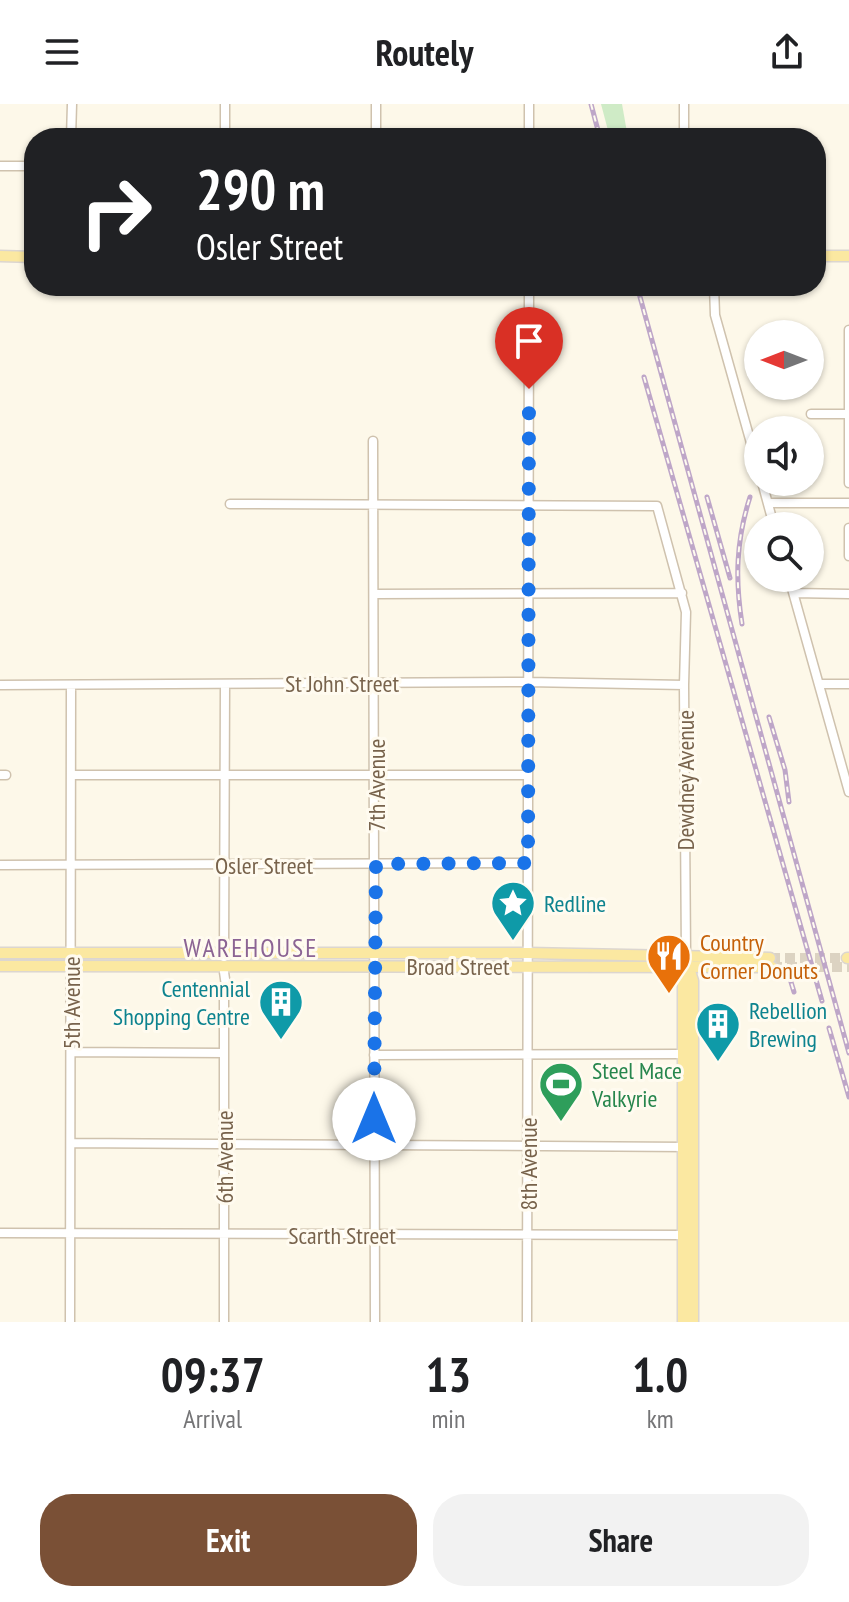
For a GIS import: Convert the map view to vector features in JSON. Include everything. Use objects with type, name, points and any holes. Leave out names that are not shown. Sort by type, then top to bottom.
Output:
[{"type":"main road","points":[[0,256],[24,257]]},
{"type":"main road","points":[[826,256],[849,256]]},
{"type":"main road","name":"Broad Street","points":[[0,953],[72,953],[224,964],[375,954],[528,953],[686,955],[771,962],[688,967],[0,966]]},
{"type":"main road","name":"Dewdney Avenue","points":[[683,1322],[683,1235],[693,981],[686,955]]},
{"type":"main road","name":"Dewdney Avenue","points":[[688,967],[683,982],[683,1054],[693,1322]]},
{"type":"street","points":[[71,128],[72,104]]},
{"type":"street","points":[[225,104],[225,128]]},
{"type":"street","points":[[376,104],[376,128]]},
{"type":"street","points":[[529,104],[529,128]]},
{"type":"street","points":[[684,104],[684,128]]},
{"type":"street","points":[[0,166],[24,166]]},
{"type":"street","name":"8th Avenue","points":[[527,1322],[529,296]]},
{"type":"street","points":[[714,296],[715,315],[744,418]]},
{"type":"street","points":[[849,330],[849,483]]},
{"type":"street","points":[[811,414],[849,414]]},
{"type":"street","name":"7th Avenue","points":[[373,441],[375,1322]]},
{"type":"street","points":[[766,496],[770,512]]},
{"type":"street","points":[[768,503],[849,503]]},
{"type":"street","points":[[230,504],[529,504]]},
{"type":"street","name":"Dewdney Avenue","points":[[529,504],[657,506],[686,612],[686,955]]},
{"type":"street","points":[[849,528],[849,556]]},
{"type":"street","points":[[375,594],[682,593]]},
{"type":"street","points":[[849,594],[794,593],[849,792]]},
{"type":"street","name":"St John Street","points":[[0,685],[528,682],[684,685]]},
{"type":"street","name":"6th Avenue","points":[[224,1322],[222,976],[225,684]]},
{"type":"street","points":[[819,684],[849,684]]},
{"type":"street","name":"5th Avenue","points":[[70,1322],[71,685]]},
{"type":"street","points":[[71,775],[528,775]]},
{"type":"street","name":"Osler Street","points":[[0,865],[528,863]]},
{"type":"street","points":[[71,1052],[224,1053]]},
{"type":"street","points":[[374,1055],[683,1054]]},
{"type":"street","points":[[71,1143],[688,1147]]},
{"type":"street","name":"Scarth Street","points":[[0,1233],[683,1235]]},
{"type":"green space","points":[[601,104],[622,104],[626,128],[607,128]]},
{"type":"tunnel","points":[[770,958],[847,958]]},
{"type":"tunnel","points":[[772,967],[849,967]]},
{"type":"railway","points":[[591,104],[597,128]]},
{"type":"railway","points":[[640,296],[849,1053]]},
{"type":"railway","points":[[644,377],[822,1001]]},
{"type":"railway","points":[[707,497],[730,578]]},
{"type":"railway","points":[[742,624],[738,560],[750,497]]},
{"type":"railway","points":[[769,717],[785,770],[789,802]]},
{"type":"railway","points":[[788,972],[794,992]]},
{"type":"railway","points":[[829,1028],[849,1097]]},
{"type":"place","name":"Redline","points":[[513,942]]},
{"type":"place","name":"Country Corner Donuts","points":[[669,995]]},
{"type":"place","name":"Centennial Shopping Centre","points":[[281,1041]]},
{"type":"place","name":"Rebellion Brewing","points":[[718,1063]]},
{"type":"place","name":"Steel Mace Valkyrie","points":[[561,1123]]},
{"type":"district","name":"WAREHOUSE","points":[[251,947]]},
{"type":"route","points":[[374,1119],[376,864],[528,863],[529,389]]}]
